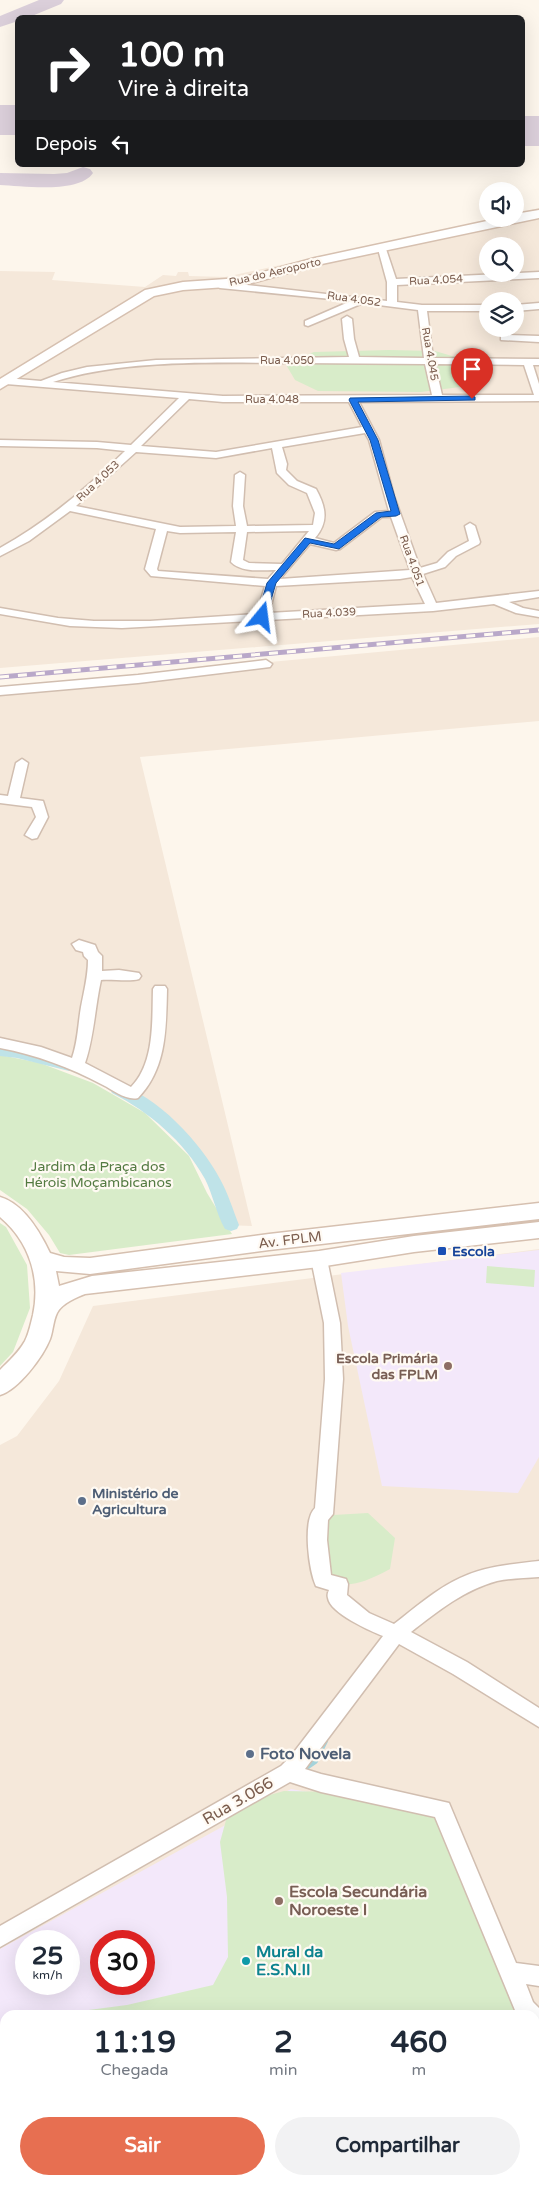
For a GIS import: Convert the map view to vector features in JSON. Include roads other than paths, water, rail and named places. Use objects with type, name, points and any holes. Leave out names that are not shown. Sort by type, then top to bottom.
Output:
[{"type":"main road","name":"Rua do Aeroporto","points":[[524,216],[539,214]]},
{"type":"main road","name":"Rua do Aeroporto","points":[[3,383],[150,293],[183,286],[242,282],[315,262],[382,249],[479,226]]},
{"type":"main road","points":[[0,1205],[29,1233],[42,1259],[48,1282],[48,1306],[36,1344],[0,1386]]},
{"type":"main road","name":"Av. FPLM","points":[[42,1259],[64,1265],[90,1266],[269,1242],[539,1211]]},
{"type":"main road","points":[[48,1306],[66,1292],[85,1285],[319,1259],[414,1244],[539,1230]]},
{"type":"street","points":[[382,249],[392,282],[392,304]]},
{"type":"street","name":"Rua 4.054","points":[[392,282],[539,275]]},
{"type":"street","name":"Rua 4.052","points":[[220,284],[422,308],[479,308]]},
{"type":"street","points":[[308,324],[362,301]]},
{"type":"street","points":[[524,307],[539,306]]},
{"type":"street","name":"Rua 4.045","points":[[422,308],[429,361],[438,399]]},
{"type":"street","points":[[347,319],[349,339],[355,360]]},
{"type":"street","points":[[504,338],[539,339]]},
{"type":"street","points":[[539,356],[528,362],[530,374],[539,397]]},
{"type":"street","name":"Rua 4.050","points":[[37,384],[77,373],[156,362],[355,360],[539,362]]},
{"type":"street","name":"Rua 4.048","points":[[3,383],[223,399],[353,400],[539,397]]},
{"type":"street","name":"Rua 4.053","points":[[0,553],[33,534],[69,508],[187,396]]},
{"type":"street","name":"Rua 4.051","points":[[353,400],[379,454],[396,514],[416,572],[433,608]]},
{"type":"street","points":[[0,443],[72,446],[97,444],[198,455],[216,455],[368,429]]},
{"type":"street","points":[[262,617],[271,583],[318,528],[320,513],[313,492],[294,483],[282,472],[282,464],[276,444]]},
{"type":"street","points":[[240,475],[238,506],[242,530],[237,562],[240,564],[284,567]]},
{"type":"street","points":[[69,508],[144,522],[162,528],[180,530],[318,528]]},
{"type":"street","points":[[308,540],[336,547],[379,514],[396,514]]},
{"type":"street","points":[[162,528],[151,569],[155,574],[271,583],[400,576],[432,569],[441,565],[452,554],[475,542],[470,526]]},
{"type":"street","name":"Rua 4.039","points":[[0,611],[92,624],[151,624],[433,608],[498,602],[539,594]]},
{"type":"street","points":[[498,602],[520,611],[539,614]]},
{"type":"street","points":[[0,690],[158,677],[266,664]]},
{"type":"street","points":[[22,763],[7,799],[35,802],[39,805],[38,812],[42,817],[32,835]]},
{"type":"street","points":[[77,1065],[83,1048],[88,1007],[95,976],[94,956],[91,956],[90,948],[81,947],[79,944]]},
{"type":"street","points":[[95,976],[119,974],[134,976]]},
{"type":"street","points":[[0,1043],[36,1050],[77,1065],[133,1094],[151,1072],[160,1025],[160,989]]},
{"type":"street","points":[[319,1259],[332,1322],[334,1379],[324,1514],[320,1514],[316,1545],[317,1562],[323,1581],[339,1584],[337,1598],[362,1619],[396,1634],[460,1668],[539,1718]]},
{"type":"street","name":"Rua 3.066","points":[[0,1937],[288,1772],[298,1762],[396,1634],[432,1605],[467,1583],[499,1573],[539,1569]]},
{"type":"street","points":[[288,1772],[321,1782],[442,1809],[526,2010]]},
{"type":"street","points":[[510,1972],[539,1976]]},
{"type":"waterway","points":[[0,1051],[17,1053],[69,1066]]},
{"type":"waterway","points":[[117,1089],[131,1096],[158,1115],[194,1152],[212,1178],[231,1225]]},
{"type":"waterway","points":[[302,1770],[315,1761],[325,1741]]},
{"type":"railway","points":[[0,677],[539,630]]},
{"type":"place","name":"Escola","points":[[442,1251]]},
{"type":"place","name":"Escola Primária das FPLM","points":[[448,1366]]},
{"type":"place","name":"Ministério de Agricultura","points":[[82,1501]]},
{"type":"place","name":"Foto Novela","points":[[250,1754]]},
{"type":"place","name":"Escola Secundária Noroeste I","points":[[279,1901]]},
{"type":"place","name":"Mural da E.S.N.II","points":[[246,1961]]},
{"type":"park label","name":"Jardim da Praça dos Hérois Moçambicanos","points":[[98,1174]]}]
